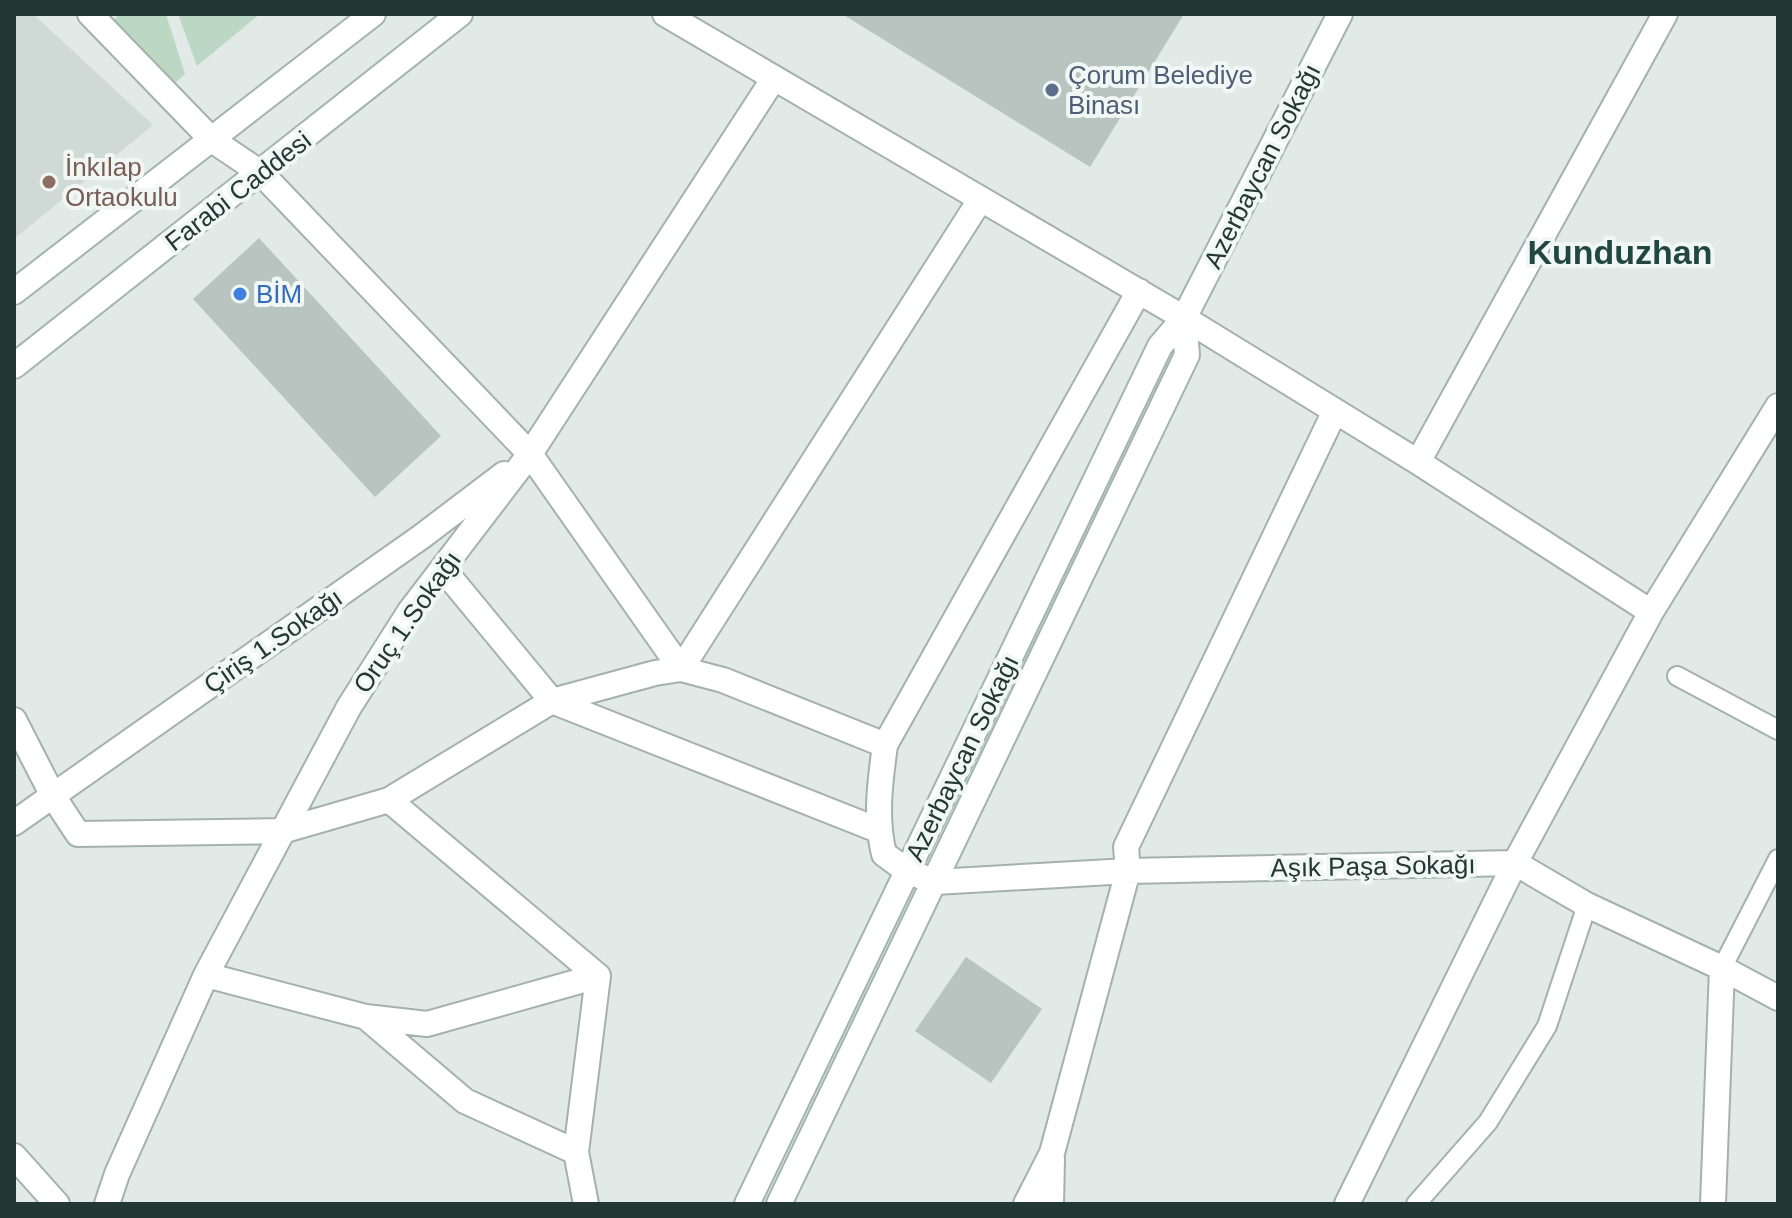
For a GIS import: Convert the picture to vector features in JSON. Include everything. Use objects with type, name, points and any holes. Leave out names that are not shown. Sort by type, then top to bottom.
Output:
[{"type":"street","points":[[90,14],[212,140],[261,173],[530,454],[681,669]]},
{"type":"street","points":[[14,292],[373,14]]},
{"type":"street","name":"Farabi Caddesi","points":[[14,366],[460,14]]},
{"type":"street","points":[[665,14],[1184,318],[1418,462],[1651,612]]},
{"type":"street","name":"Azerbaycan Sokağı","points":[[747,1204],[1160,346],[1184,318],[1340,14]]},
{"type":"street","points":[[1418,462],[1665,14]]},
{"type":"street","name":"Oruç 1.Sokağı","points":[[107,1204],[117,1174],[206,975],[349,707],[410,611],[530,454],[774,78]]},
{"type":"street","points":[[681,669],[980,200]]},
{"type":"street","points":[[935,882],[907,871],[884,854],[878,830],[885,745],[1139,291]]},
{"type":"street","name":"Azerbaycan Sokağı","points":[[779,1204],[1187,355],[1184,318]]},
{"type":"street","points":[[1347,1204],[1515,863],[1651,612],[1778,406]]},
{"type":"street","points":[[1026,1204],[1052,1153],[1128,871],[1126,847],[1334,413]]},
{"type":"street","name":"Çiriş 1.Sokağı","points":[[14,823],[421,537],[530,454]]},
{"type":"street","points":[[443,569],[552,701],[878,830]]},
{"type":"street","points":[[14,720],[53,796],[78,834],[282,831],[389,800],[552,701],[681,669],[723,680],[885,745]]},
{"type":"street","points":[[389,800],[598,976]]},
{"type":"street","points":[[1515,863],[1587,905],[1722,968],[1778,998]]},
{"type":"street","name":"Aşık Paşa Sokağı","points":[[935,882],[1128,871],[1515,863]]},
{"type":"street","points":[[1713,1204],[1722,968]]},
{"type":"street","points":[[206,975],[366,1017],[427,1024],[598,976]]},
{"type":"street","points":[[586,1204],[576,1152],[598,976]]},
{"type":"street","points":[[366,1017],[465,1101],[576,1152]]},
{"type":"street","points":[[1051,1204],[1052,1153]]},
{"type":"street","points":[[14,1156],[57,1204]]},
{"type":"lane","points":[[1677,676],[1778,730]]},
{"type":"lane","points":[[1722,968],[1778,859]]},
{"type":"lane","points":[[1416,1204],[1488,1122],[1547,1026],[1587,905]]},
{"type":"shaded area","name":"İnkılap Ortaokulu","points":[[14,14],[33,14],[153,125],[14,239]]},
{"type":"green space","points":[[120,14],[166,14],[185,74],[175,83],[111,22]]},
{"type":"green space","points":[[178,14],[260,14],[197,66]]},
{"type":"building","name":"Çorum Belediye Binası","points":[[842,14],[1184,14],[1090,167]]},
{"type":"building","points":[[259,238],[441,436],[375,497],[193,299]]},
{"type":"building","points":[[966,957],[1042,1009],[991,1083],[915,1031]]},
{"type":"place","name":"Çorum Belediye Binası","points":[[1052,90]]},
{"type":"place","name":"İnkılap Ortaokulu","points":[[49,182]]},
{"type":"place","name":"BİM","points":[[240,294]]},
{"type":"district","name":"Kunduzhan","points":[[1620,252]]}]
